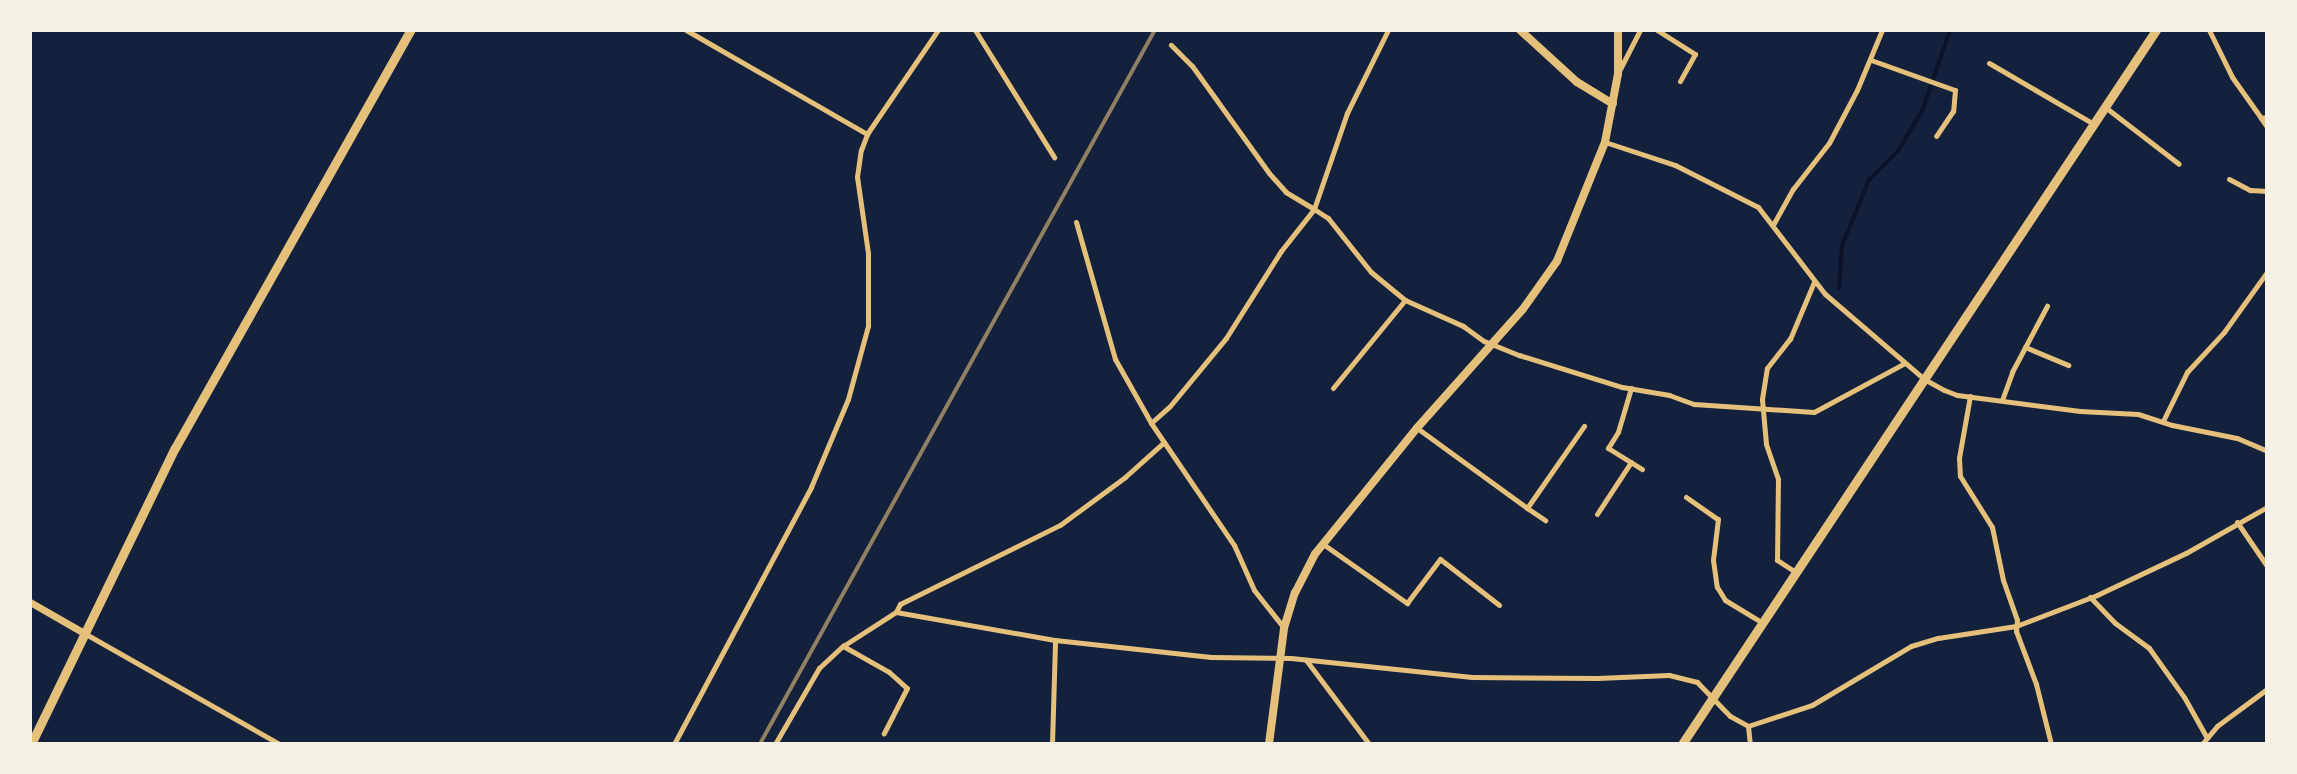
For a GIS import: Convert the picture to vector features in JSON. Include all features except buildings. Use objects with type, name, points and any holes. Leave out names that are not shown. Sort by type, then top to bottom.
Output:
[{"type":"main road","points":[[31,744],[174,448],[411,30]]},
{"type":"main road","points":[[1520,30],[1577,82],[1613,104]]},
{"type":"main road","points":[[1269,744],[1284,628],[1295,593],[1322,544],[1417,428],[1530,300],[1557,261],[1605,142],[1618,74],[1618,30]]},
{"type":"main road","points":[[1682,744],[2156,30]]},
{"type":"street","points":[[686,30],[867,134]]},
{"type":"street","points":[[674,744],[811,487],[859,365],[868,326],[869,253],[857,177],[867,134],[938,30]]},
{"type":"street","points":[[975,30],[1054,158]]},
{"type":"street","points":[[1151,423],[1170,406],[1226,338],[1281,251],[1314,209],[1347,113],[1388,30]]},
{"type":"street","points":[[1618,74],[1640,30]]},
{"type":"street","points":[[1657,30],[1695,54],[1681,81]]},
{"type":"street","points":[[1773,223],[1793,189],[1829,143],[1871,60],[1882,30]]},
{"type":"street","points":[[2209,30],[2232,77],[2264,117],[2267,127]]},
{"type":"street","points":[[1171,45],[1192,66],[1269,173],[1286,192],[1328,218],[1371,272],[1405,300],[1463,326],[1492,344],[1631,388],[1669,395],[1694,404],[1814,412],[1905,363]]},
{"type":"street","points":[[1871,60],[1955,90],[1953,111],[1936,136]]},
{"type":"street","points":[[1989,63],[2094,124]]},
{"type":"street","points":[[2105,107],[2179,164]]},
{"type":"street","points":[[1605,142],[1700,177],[1758,207],[1773,223],[1814,282],[1924,379],[1957,395],[2080,411],[2138,414],[2237,438],[2267,452]]},
{"type":"street","points":[[2229,179],[2250,190],[2267,191]]},
{"type":"street","points":[[1076,222],[1115,359],[1151,423],[1234,545],[1254,590],[1284,628]]},
{"type":"street","points":[[2163,421],[2188,372],[2224,332],[2267,272]]},
{"type":"street","points":[[1797,573],[1777,560],[1778,479],[1766,444],[1763,409],[1767,368],[1790,339],[1814,282]]},
{"type":"street","points":[[1333,388],[1405,300]]},
{"type":"street","points":[[2002,400],[2025,347],[2047,306]]},
{"type":"street","points":[[2025,347],[2068,365]]},
{"type":"street","points":[[1631,388],[1618,432],[1608,448],[1642,469]]},
{"type":"street","points":[[1970,396],[1959,458],[1960,476],[1992,527],[2016,626],[2036,684],[2051,744]]},
{"type":"street","points":[[1527,508],[1584,426]]},
{"type":"street","points":[[1417,428],[1545,520]]},
{"type":"street","points":[[775,744],[819,668],[844,646],[897,612],[900,604],[1060,525],[1125,477],[1164,442]]},
{"type":"street","points":[[1597,514],[1631,462]]},
{"type":"street","points":[[1686,497],[1718,519],[1713,561],[1717,587],[1725,600],[1763,623]]},
{"type":"street","points":[[897,612],[1055,640],[1211,657],[1305,659],[1472,677],[1597,678],[1669,675],[1698,682],[1730,716],[1748,726],[1812,705],[1911,646],[1938,638],[2016,626],[2090,597],[2186,553],[2267,507]]},
{"type":"street","points":[[2237,522],[2267,566]]},
{"type":"street","points":[[1322,544],[1407,603],[1440,559],[1499,604]]},
{"type":"street","points":[[2090,597],[2115,623],[2149,648],[2184,697],[2207,738]]},
{"type":"street","points":[[30,602],[279,744]]},
{"type":"street","points":[[1052,744],[1055,640]]},
{"type":"street","points":[[844,646],[889,672],[907,688],[884,733]]},
{"type":"street","points":[[1305,659],[1369,744]]},
{"type":"street","points":[[2202,744],[2217,726],[2267,688]]},
{"type":"street","points":[[1748,726],[1750,744]]},
{"type":"waterway","points":[[1839,289],[1842,246],[1869,180],[1898,151],[1923,109],[1950,30]]},
{"type":"railway","points":[[760,744],[1155,30]]}]
